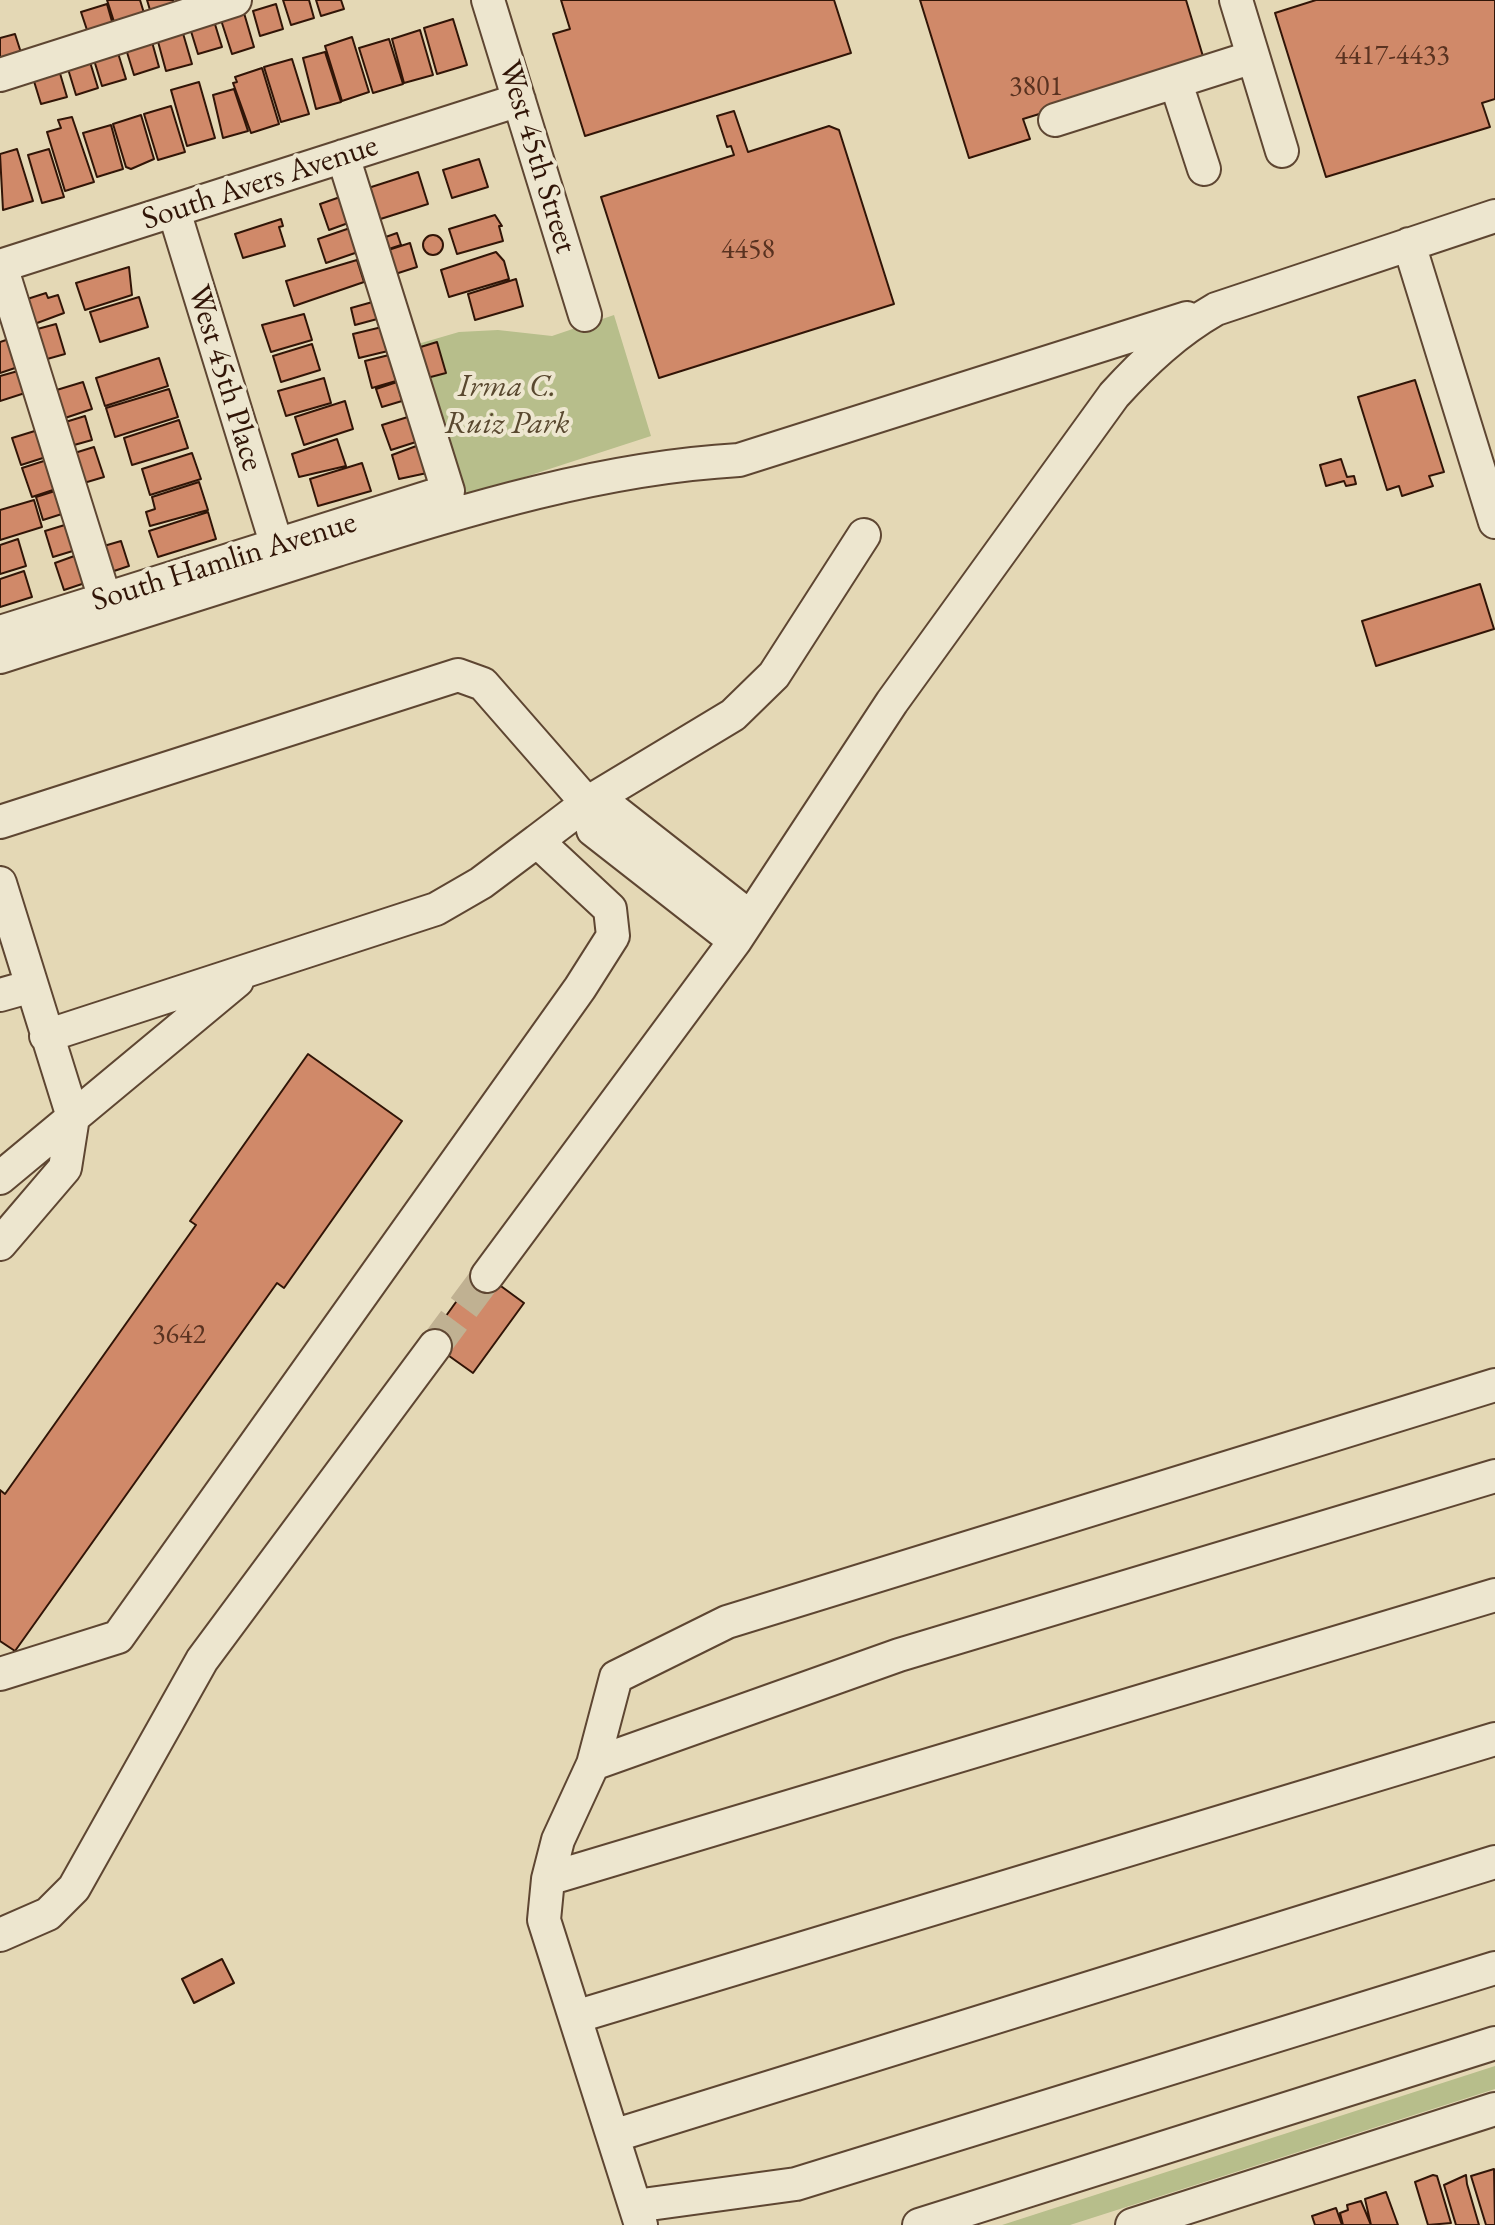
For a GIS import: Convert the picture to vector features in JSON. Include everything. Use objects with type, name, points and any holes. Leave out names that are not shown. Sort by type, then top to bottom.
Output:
[{"type":"street","points":[[0,75],[235,0]]},
{"type":"street","name":"West 45th Street","points":[[488,0],[585,315]]},
{"type":"street","points":[[1236,0],[1282,151]]},
{"type":"street","points":[[1055,120],[1253,57]]},
{"type":"street","points":[[1176,83],[1204,169]]},
{"type":"street","name":"South Avers Avenue","points":[[0,266],[519,100]]},
{"type":"street","name":"South Hamlin Avenue","points":[[0,632],[448,491],[343,156]]},
{"type":"street","name":"West 45th Place","points":[[174,211],[277,546]]},
{"type":"street","points":[[0,657],[480,506],[579,480],[679,464],[739,460],[1216,309],[1495,216]]},
{"type":"street","points":[[1409,244],[1495,522]]},
{"type":"street","points":[[0,266],[105,599]]},
{"type":"street","points":[[487,1276],[743,929],[892,702],[1114,395],[1148,357],[1189,324],[1216,309]]},
{"type":"street","points":[[46,1036],[436,909],[481,883],[587,803],[733,715],[774,675],[864,535]]},
{"type":"street","points":[[0,822],[458,675],[483,684],[587,803],[611,808],[743,929]]},
{"type":"street","points":[[0,1674],[118,1637],[580,988],[613,936],[610,909],[537,841]]},
{"type":"street","points":[[0,883],[73,1117],[65,1168],[0,1244]]},
{"type":"street","points":[[0,1178],[251,969]]},
{"type":"street","points":[[0,995],[32,986]]},
{"type":"street","points":[[0,1935],[48,1914],[74,1888],[202,1660],[435,1346]]},
{"type":"street","points":[[1495,1385],[727,1622],[616,1677],[593,1764],[558,1840],[548,1879],[544,1920],[638,2215],[796,2184],[1495,1968]]},
{"type":"street","points":[[593,1764],[899,1655],[1495,1476]]},
{"type":"street","points":[[548,1879],[1495,1595]]},
{"type":"street","points":[[575,2017],[1495,1739]]},
{"type":"street","points":[[613,2136],[1495,1862]]},
{"type":"street","points":[[919,2225],[1495,2043]]},
{"type":"street","points":[[1151,2222],[1495,2109]]},
{"type":"green space","name":"Irma C. Ruiz Park","points":[[614,315],[651,436],[457,499],[411,346],[459,332],[498,330],[552,336]]},
{"type":"green space","points":[[1495,2066],[1495,2089],[1070,2225],[1002,2225]]},
{"type":"building","points":[[107,0],[140,0],[147,23],[117,31]]},
{"type":"building","points":[[147,0],[173,0],[177,13],[153,20]]},
{"type":"building","points":[[283,0],[309,0],[314,18],[291,25]]},
{"type":"building","points":[[316,0],[341,0],[344,9],[321,16]]},
{"type":"building","points":[[561,0],[834,0],[851,53],[585,136],[553,34],[570,29]]},
{"type":"building","points":[[920,0],[1186,0],[1205,63],[1023,119],[1030,139],[969,158]]},
{"type":"building","points":[[1316,0],[1495,0],[1495,99],[1482,103],[1490,127],[1326,177],[1275,13]]},
{"type":"building","points":[[107,4],[115,32],[90,39],[81,12]]},
{"type":"building","points":[[276,4],[283,29],[260,36],[253,11]]},
{"type":"building","points":[[244,13],[254,47],[232,54],[221,20]]},
{"type":"building","points":[[453,19],[467,65],[437,74],[424,28]]},
{"type":"building","points":[[214,21],[222,47],[198,54],[190,28]]},
{"type":"building","points":[[182,30],[192,64],[166,71],[157,38]]},
{"type":"building","points":[[420,30],[433,75],[404,83],[392,39]]},
{"type":"building","points":[[15,34],[24,62],[0,69],[0,38]]},
{"type":"building","points":[[352,37],[369,92],[342,101],[325,46]]},
{"type":"building","points":[[389,39],[403,84],[373,93],[359,48]]},
{"type":"building","points":[[152,42],[159,67],[134,75],[126,49]]},
{"type":"building","points":[[325,52],[341,102],[316,109],[303,58]]},
{"type":"building","points":[[118,53],[126,79],[102,86],[94,60]]},
{"type":"building","points":[[292,59],[309,114],[281,122],[264,67]]},
{"type":"building","points":[[90,62],[98,88],[76,95],[68,69]]},
{"type":"building","points":[[262,68],[279,124],[251,133],[233,83],[237,82],[235,77]]},
{"type":"building","points":[[59,70],[67,97],[41,104],[33,78]]},
{"type":"building","points":[[199,82],[215,138],[187,146],[171,90]]},
{"type":"building","points":[[234,89],[248,131],[223,138],[213,95]]},
{"type":"building","points":[[171,106],[185,152],[158,160],[144,114]]},
{"type":"building","points":[[734,111],[748,152],[829,126],[839,130],[894,304],[659,378],[601,197],[734,155],[731,146],[727,147],[717,116]]},
{"type":"building","points":[[141,115],[154,159],[131,169],[126,167],[113,124]]},
{"type":"building","points":[[72,117],[94,182],[65,191],[47,132],[61,128],[58,120]]},
{"type":"building","points":[[111,125],[123,169],[97,177],[83,133]]},
{"type":"building","points":[[17,149],[33,201],[3,210],[0,154]]},
{"type":"building","points":[[49,149],[64,197],[42,203],[28,155]]},
{"type":"building","points":[[479,159],[488,187],[452,198],[443,170]]},
{"type":"building","points":[[418,172],[428,204],[371,222],[362,190]]},
{"type":"building","points":[[343,196],[351,222],[329,230],[320,204]]},
{"type":"building","points":[[495,215],[502,226],[499,226],[503,241],[457,254],[449,229]]},
{"type":"building","points":[[281,219],[283,226],[279,227],[285,246],[243,258],[235,234]]},
{"type":"building","points":[[350,228],[358,252],[326,263],[318,239]]},
{"type":"building","points":[[397,233],[401,245],[383,251],[380,239]]},
{"type":"building","points":[[433,235],[440,238],[443,245],[440,252],[433,255],[426,252],[423,245],[426,238]]},
{"type":"building","points":[[410,243],[417,267],[389,276],[382,252]]},
{"type":"building","points":[[496,252],[504,261],[509,279],[449,297],[441,270]]},
{"type":"building","points":[[357,260],[364,282],[294,306],[286,281]]},
{"type":"building","points":[[129,267],[132,295],[85,310],[76,283]]},
{"type":"building","points":[[516,279],[523,306],[475,320],[468,294]]},
{"type":"building","points":[[46,293],[48,298],[58,295],[64,313],[29,326],[21,301]]},
{"type":"building","points":[[139,297],[148,327],[100,342],[90,312]]},
{"type":"building","points":[[376,301],[381,318],[355,325],[351,308]]},
{"type":"building","points":[[304,314],[312,340],[271,352],[262,325]]},
{"type":"building","points":[[56,324],[65,354],[40,361],[30,331]]},
{"type":"building","points":[[382,327],[388,351],[359,358],[353,334]]},
{"type":"building","points":[[9,339],[18,367],[0,373],[0,342]]},
{"type":"building","points":[[437,342],[446,373],[423,379],[414,349]]},
{"type":"building","points":[[312,344],[320,370],[281,382],[273,356]]},
{"type":"building","points":[[389,355],[396,381],[372,388],[365,361]]},
{"type":"building","points":[[159,358],[168,386],[105,406],[96,378]]},
{"type":"building","points":[[18,371],[25,393],[0,401],[0,376]]},
{"type":"building","points":[[324,378],[331,403],[286,416],[278,391]]},
{"type":"building","points":[[1415,380],[1444,472],[1429,476],[1433,486],[1402,496],[1399,486],[1387,490],[1358,397]]},
{"type":"building","points":[[83,382],[92,409],[59,420],[50,392]]},
{"type":"building","points":[[397,382],[402,401],[382,407],[376,389]]},
{"type":"building","points":[[169,389],[178,417],[115,437],[106,408]]},
{"type":"building","points":[[345,401],[353,429],[304,445],[295,417]]},
{"type":"building","points":[[85,416],[92,440],[67,447],[59,424]]},
{"type":"building","points":[[411,416],[419,441],[391,450],[382,425]]},
{"type":"building","points":[[179,420],[188,448],[132,465],[124,438]]},
{"type":"building","points":[[38,430],[46,457],[21,465],[12,438]]},
{"type":"building","points":[[337,439],[346,466],[299,477],[292,454]]},
{"type":"building","points":[[419,445],[427,473],[399,479],[392,455]]},
{"type":"building","points":[[94,447],[104,477],[77,485],[68,455]]},
{"type":"building","points":[[192,453],[201,479],[150,495],[142,469]]},
{"type":"building","points":[[1341,459],[1347,477],[1354,476],[1356,484],[1346,486],[1344,481],[1326,486],[1320,465]]},
{"type":"building","points":[[47,460],[56,489],[32,497],[22,468]]},
{"type":"building","points":[[362,463],[371,491],[318,506],[310,479]]},
{"type":"building","points":[[199,482],[208,510],[150,526],[146,512],[155,509],[152,497]]},
{"type":"building","points":[[58,490],[65,513],[43,520],[36,497]]},
{"type":"building","points":[[34,500],[42,527],[0,540],[0,510]]},
{"type":"building","points":[[208,512],[216,539],[158,557],[149,531]]},
{"type":"building","points":[[68,524],[76,550],[53,557],[45,531]]},
{"type":"building","points":[[18,539],[26,566],[0,574],[0,545]]},
{"type":"building","points":[[121,541],[129,566],[105,574],[97,548]]},
{"type":"building","points":[[77,555],[85,583],[64,590],[55,563]]},
{"type":"building","points":[[24,571],[32,597],[0,607],[0,579]]},
{"type":"building","points":[[1480,584],[1494,629],[1376,666],[1362,621]]},
{"type":"building","points":[[308,1054],[402,1121],[284,1288],[277,1283],[15,1651],[0,1641],[0,1490],[5,1494],[196,1225],[190,1221]]},
{"type":"building","points":[[479,1270],[524,1303],[473,1373],[428,1341]]},
{"type":"building","points":[[222,1959],[234,1983],[194,2003],[182,1979]]},
{"type":"building","points":[[1494,2169],[1495,2225],[1486,2225],[1471,2176]]},
{"type":"building","points":[[1466,2175],[1479,2225],[1456,2225],[1444,2185]]},
{"type":"building","points":[[1437,2176],[1451,2223],[1428,2225],[1415,2182]]},
{"type":"building","points":[[1386,2192],[1398,2225],[1371,2225],[1365,2199]]},
{"type":"building","points":[[1361,2201],[1371,2225],[1343,2225],[1340,2213],[1348,2210],[1347,2205]]},
{"type":"building","points":[[1336,2208],[1342,2225],[1315,2225],[1312,2216]]},
{"type":"tunnel","points":[[435,1346],[487,1276]]}]
